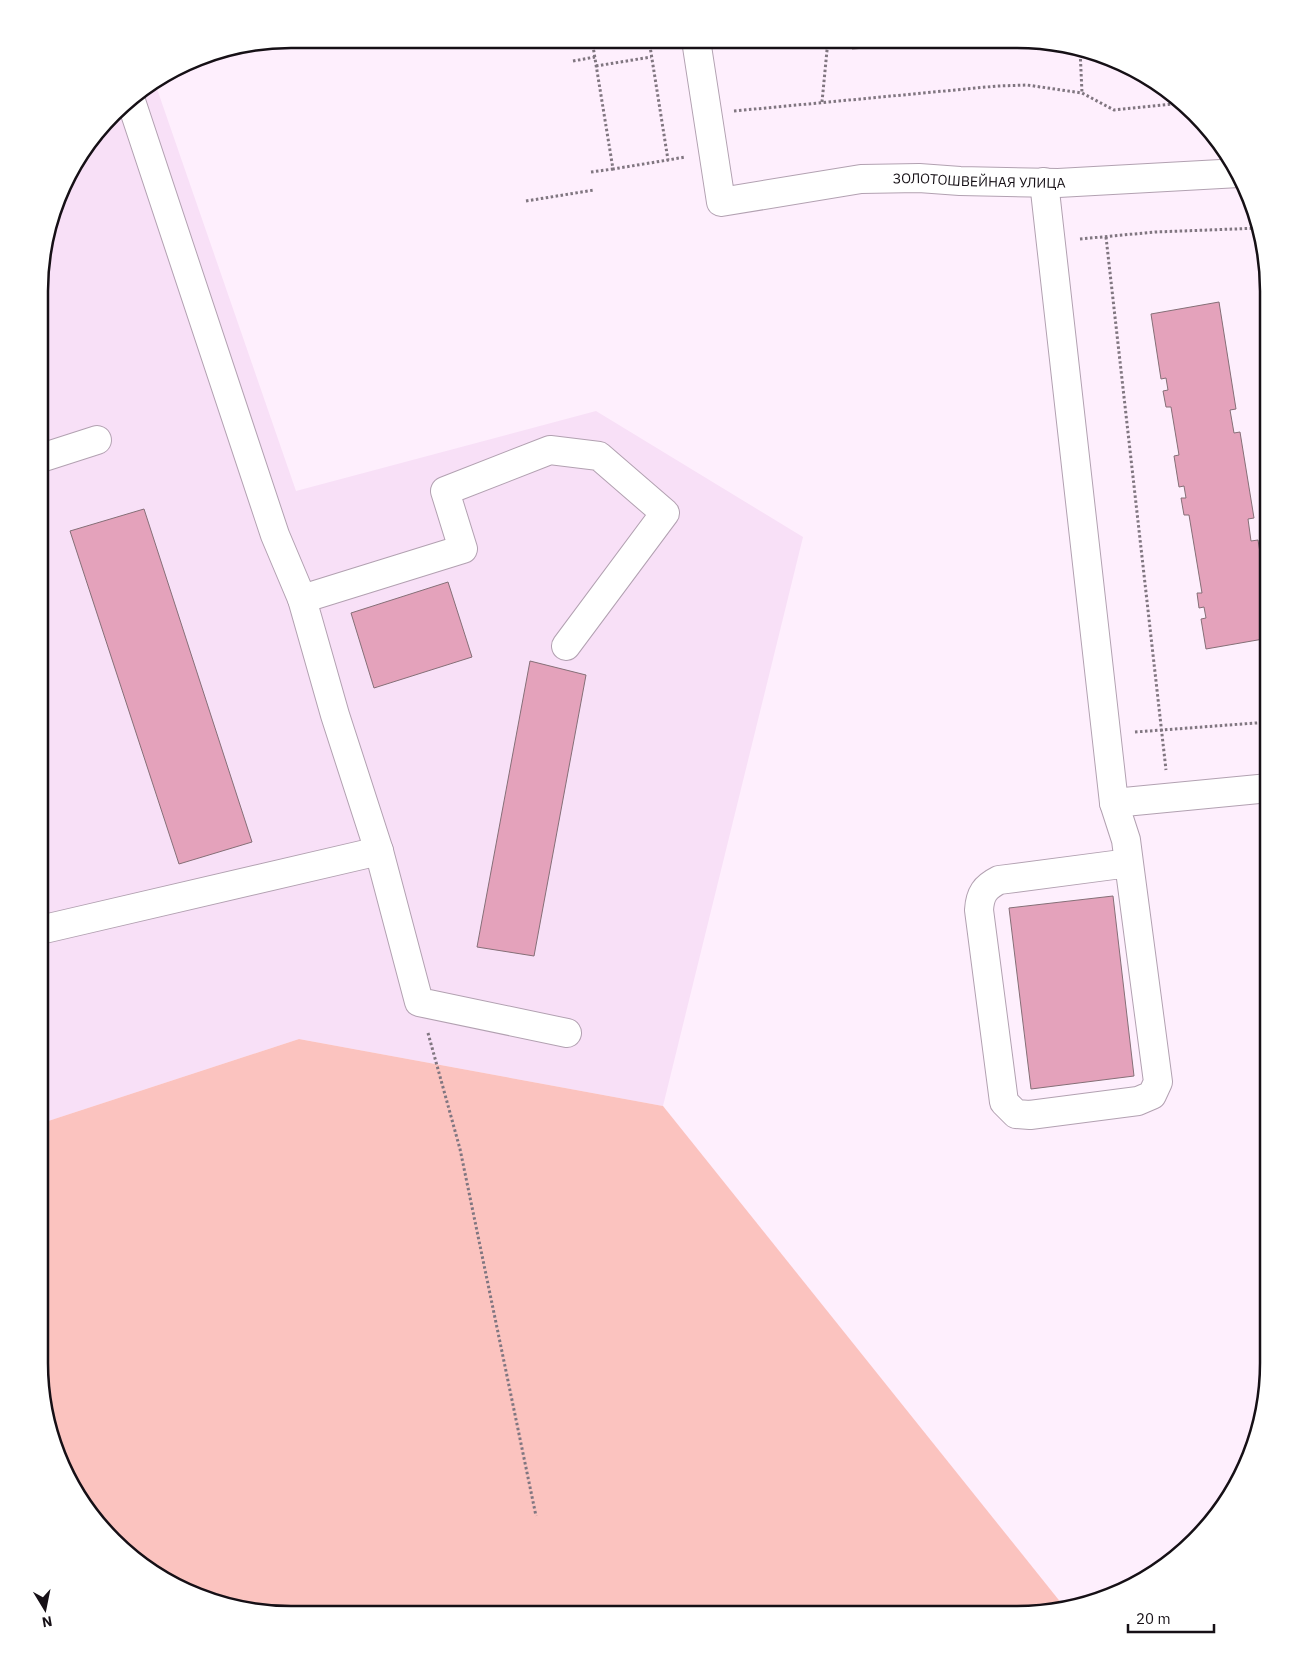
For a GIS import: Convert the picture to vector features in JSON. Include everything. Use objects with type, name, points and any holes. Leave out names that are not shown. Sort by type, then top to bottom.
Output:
[{"type":"street","points":[[697,48],[713,152]]},
{"type":"street","points":[[133,106],[275,535],[302,599],[335,715],[378,851],[419,1002],[566,1033]]},
{"type":"street","name":"ЗОЛОТОШВЕЙНАЯ УЛИЦА","points":[[713,152],[721,202],[862,179],[919,178],[960,181],[1044,182],[1230,173]]},
{"type":"street","points":[[1044,182],[1114,803],[1126,840],[1158,1082],[1156,1089],[1146,1099],[1138,1101],[1030,1115],[1016,1114],[1004,1102],[978,910],[980,898],[990,884],[999,880],[1129,863]]},
{"type":"street","points":[[48,455],[97,440]]},
{"type":"street","points":[[302,599],[463,549],[445,490],[550,450],[599,456],[665,513],[566,646]]},
{"type":"street","points":[[1114,803],[1260,789]]},
{"type":"street","points":[[48,928],[378,851]]},
{"type":"path","points":[[593,48],[613,168]]},
{"type":"path","points":[[650,48],[668,160]]},
{"type":"path","points":[[822,102],[827,48]]},
{"type":"path","points":[[1080,56],[1082,93]]},
{"type":"path","points":[[574,61],[595,57]]},
{"type":"path","points":[[596,66],[652,57]]},
{"type":"path","points":[[707,114],[997,86],[1036,86],[1082,93],[1114,110],[1173,104]]},
{"type":"path","points":[[591,172],[713,152]]},
{"type":"path","points":[[526,201],[594,190]]},
{"type":"path","points":[[1051,242],[1155,232],[1252,228]]},
{"type":"path","points":[[1106,237],[1170,798]]},
{"type":"path","points":[[1107,734],[1260,723]]},
{"type":"path","points":[[419,1002],[460,1149],[536,1516]]},
{"type":"shaded area","points":[[156,87],[296,491],[596,411],[803,537],[663,1106],[299,1039],[48,1121],[48,274],[52,243],[60,212],[88,155],[108,130],[130,108]]},
{"type":"shaded area","points":[[299,1039],[663,1106],[1061,1603],[1034,1606],[274,1606],[243,1602],[197,1588],[155,1566],[130,1546],[108,1524],[88,1499],[60,1442],[52,1411],[48,1380],[48,1121]]},
{"type":"building","points":[[1219,302],[1236,409],[1230,410],[1234,433],[1240,432],[1254,518],[1248,519],[1251,541],[1258,540],[1260,553],[1260,640],[1206,649],[1201,619],[1206,618],[1204,607],[1199,608],[1197,593],[1202,593],[1189,515],[1184,515],[1181,498],[1186,498],[1184,486],[1179,487],[1174,456],[1179,455],[1171,407],[1166,407],[1163,391],[1168,390],[1166,378],[1161,379],[1151,314]]},
{"type":"building","points":[[144,509],[252,842],[179,864],[70,531]]},
{"type":"building","points":[[448,582],[472,657],[374,688],[351,613]]},
{"type":"building","points":[[530,661],[586,675],[534,956],[477,947]]},
{"type":"building","points":[[1113,896],[1134,1076],[1031,1089],[1009,908]]}]
